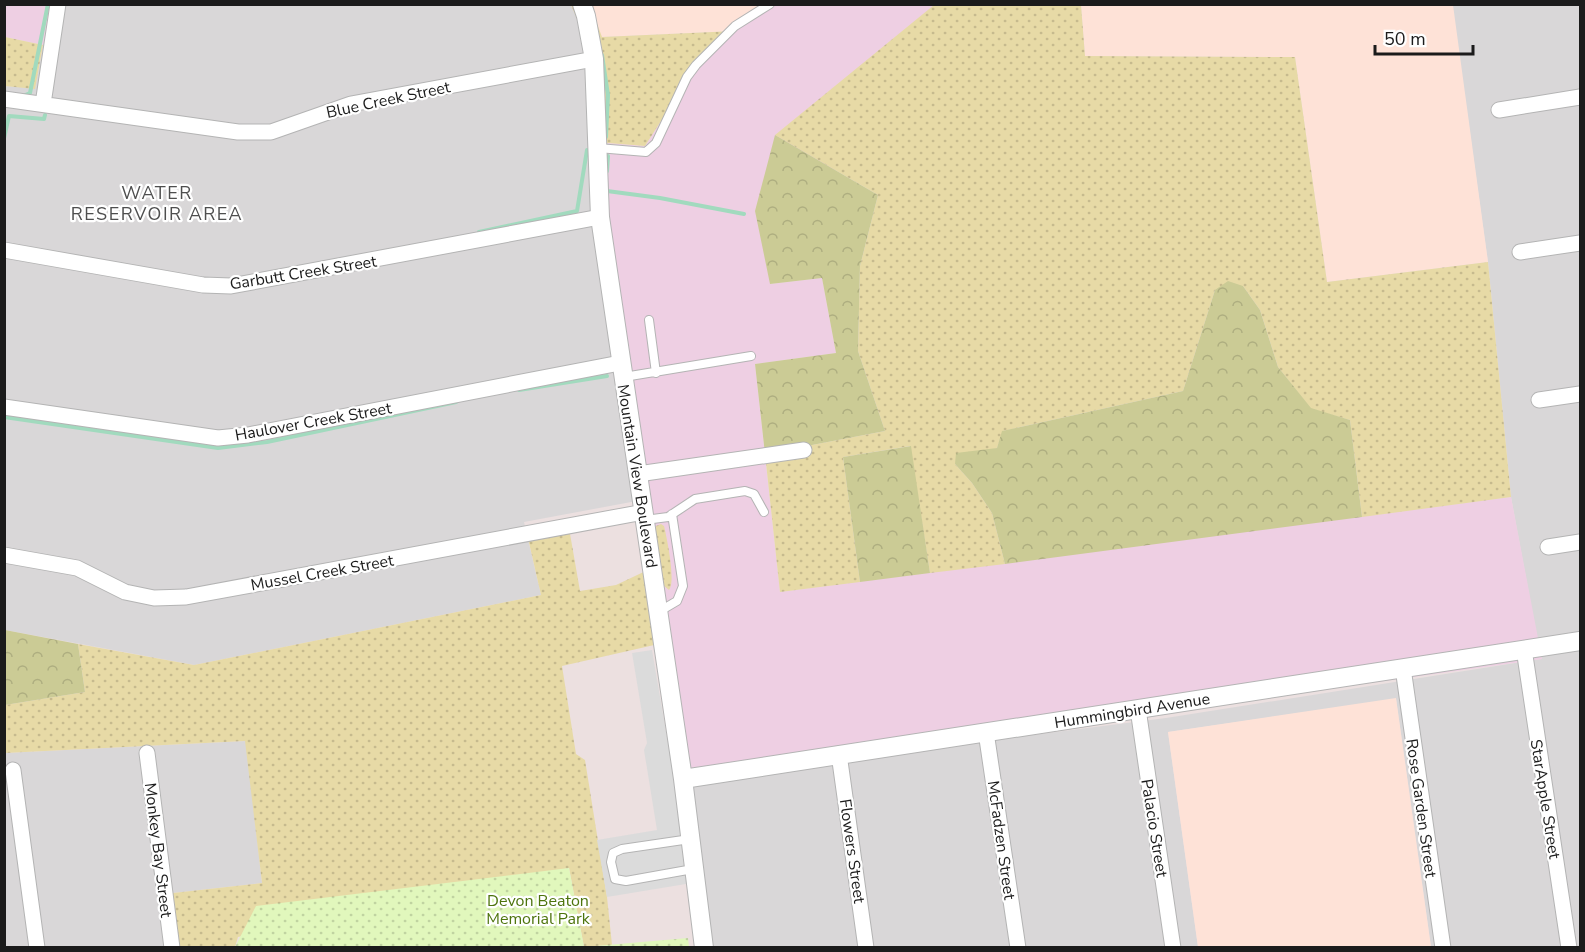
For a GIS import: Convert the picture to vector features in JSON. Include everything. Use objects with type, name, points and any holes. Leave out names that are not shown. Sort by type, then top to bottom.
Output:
[{"type":"street","points":[[43,104],[58,4]]},
{"type":"street","name":"Mountain View Boulevard","points":[[582,4],[594,59],[600,217],[682,778],[704,948]]},
{"type":"street","name":"Blue Creek Street","points":[[4,99],[238,132],[271,132],[351,104],[594,59]]},
{"type":"street","points":[[1499,110],[1581,97]]},
{"type":"street","name":"Garbutt Creek Street","points":[[4,250],[203,285],[231,286],[600,217]]},
{"type":"street","points":[[1520,252],[1581,243]]},
{"type":"street","name":"Haulover Creek Street","points":[[4,407],[218,438],[248,435],[622,370]]},
{"type":"street","points":[[1539,400],[1581,393]]},
{"type":"street","points":[[638,474],[804,450]]},
{"type":"street","name":"Mussel Creek Street","points":[[4,555],[77,567],[125,592],[154,598],[186,597],[644,516]]},
{"type":"street","points":[[1548,547],[1581,542]]},
{"type":"street","name":"Hummingbird Avenue","points":[[682,778],[1581,641]]},
{"type":"street","name":"StarApple Street","points":[[1524,650],[1569,948]]},
{"type":"street","name":"Rose Garden Street","points":[[1403,668],[1443,948]]},
{"type":"street","name":"Palacio Street","points":[[1138,709],[1173,948]]},
{"type":"street","name":"McFadzen Street","points":[[986,732],[1018,948]]},
{"type":"street","name":"Monkey Bay Street","points":[[147,753],[172,948]]},
{"type":"street","name":"Flowers Street","points":[[839,754],[866,948]]},
{"type":"street","points":[[13,771],[37,948]]},
{"type":"lane","points":[[598,148],[646,152],[656,143],[687,77],[696,65],[735,26],[770,4]]},
{"type":"lane","points":[[649,320],[656,373]]},
{"type":"lane","points":[[622,370],[656,373],[751,356]]},
{"type":"lane","points":[[644,516],[672,514],[695,499],[745,491],[754,494],[764,512]]},
{"type":"lane","points":[[658,612],[677,601],[682,586],[672,514]]},
{"type":"lane","points":[[690,839],[622,849],[612,853],[611,862],[615,879],[626,881],[694,869]]},
{"type":"shaded area","points":[[4,5],[59,5],[43,45],[5,37]]},
{"type":"shaded area","points":[[59,5],[571,5],[594,59],[642,500],[524,522],[541,595],[194,665],[5,630],[4,86],[35,88],[43,45]]},
{"type":"shaded area","points":[[571,5],[590,5],[602,37],[735,31],[691,74],[645,146],[608,143],[598,148],[594,59]]},
{"type":"shaded area","points":[[590,5],[763,5],[735,31],[601,37]]},
{"type":"shaded area","points":[[763,5],[934,5],[923,16],[770,284],[822,278],[836,353],[755,364],[780,592],[1511,497],[1542,659],[683,779],[598,148],[608,143],[645,146],[691,74]]},
{"type":"shaded area","points":[[934,5],[1081,5],[1085,56],[1295,57],[1327,282],[1488,262],[1511,497],[1362,517],[1350,420],[1311,409],[1278,367],[1260,310],[1243,286],[1215,290],[1183,391],[1003,431],[997,448],[955,464],[972,483],[992,513],[1005,564],[930,573],[910,446],[843,457],[860,582],[780,592],[765,454],[885,431],[858,351],[860,266],[878,195],[775,135]]},
{"type":"shaded area","points":[[1081,5],[1453,5],[1488,262],[1327,282],[1295,57],[1085,56]]},
{"type":"shaded area","points":[[1452,5],[1580,5],[1580,947],[1431,947],[1396,699],[1168,732],[1198,947],[704,947],[683,779],[1166,718],[1541,659],[1511,497],[1488,262]]},
{"type":"shaded area","points":[[5,37],[43,45],[35,89],[5,86]]},
{"type":"shaded area","points":[[661,524],[664,526],[670,560],[672,578],[669,590],[663,585],[655,532],[656,526]]},
{"type":"shaded area","points":[[569,528],[580,591],[616,585],[652,568],[663,643],[562,666],[576,754],[585,760],[607,897],[612,945],[584,947],[569,868],[238,937],[235,947],[172,947],[164,894],[262,883],[245,741],[5,753],[5,705],[85,692],[78,644],[194,665],[541,595],[527,534]]},
{"type":"shaded area","points":[[652,650],[692,883],[607,897],[597,840],[657,830],[644,750],[647,743],[632,653]]},
{"type":"shaded area","points":[[1396,698],[1431,947],[1198,947],[1168,732]]},
{"type":"shaded area","points":[[246,741],[262,883],[164,894],[172,947],[5,948],[5,753]]},
{"type":"green space","points":[[775,135],[878,195],[860,266],[858,351],[885,431],[765,454],[755,364],[836,353],[822,278],[770,284],[755,211]]},
{"type":"green space","points":[[1228,281],[1243,286],[1260,310],[1278,367],[1311,408],[1350,420],[1362,517],[1005,564],[992,513],[972,483],[955,464],[956,453],[997,448],[1002,431],[1183,391],[1215,290]]},
{"type":"green space","points":[[911,446],[930,573],[860,582],[843,457]]},
{"type":"green space","points":[[5,630],[78,644],[85,692],[5,705]]},
{"type":"green space","name":"Devon Beaton Memorial Park","points":[[569,868],[584,947],[235,947],[256,906]]},
{"type":"green space","points":[[688,938],[689,947],[584,947]]},
{"type":"waterway","points":[[23,96],[30,93],[48,4]]},
{"type":"waterway","points":[[602,55],[608,95],[606,137]]},
{"type":"waterway","points":[[4,138],[9,116],[44,119],[45,115]]},
{"type":"waterway","points":[[479,232],[577,211],[587,150]]},
{"type":"waterway","points":[[607,171],[608,156]]},
{"type":"waterway","points":[[607,191],[660,198],[744,214]]},
{"type":"waterway","points":[[519,390],[607,376]]},
{"type":"waterway","points":[[4,417],[218,448],[267,442],[456,402]]},
{"type":"district","name":"WATER RESERVOIR AREA","points":[[157,203]]}]
